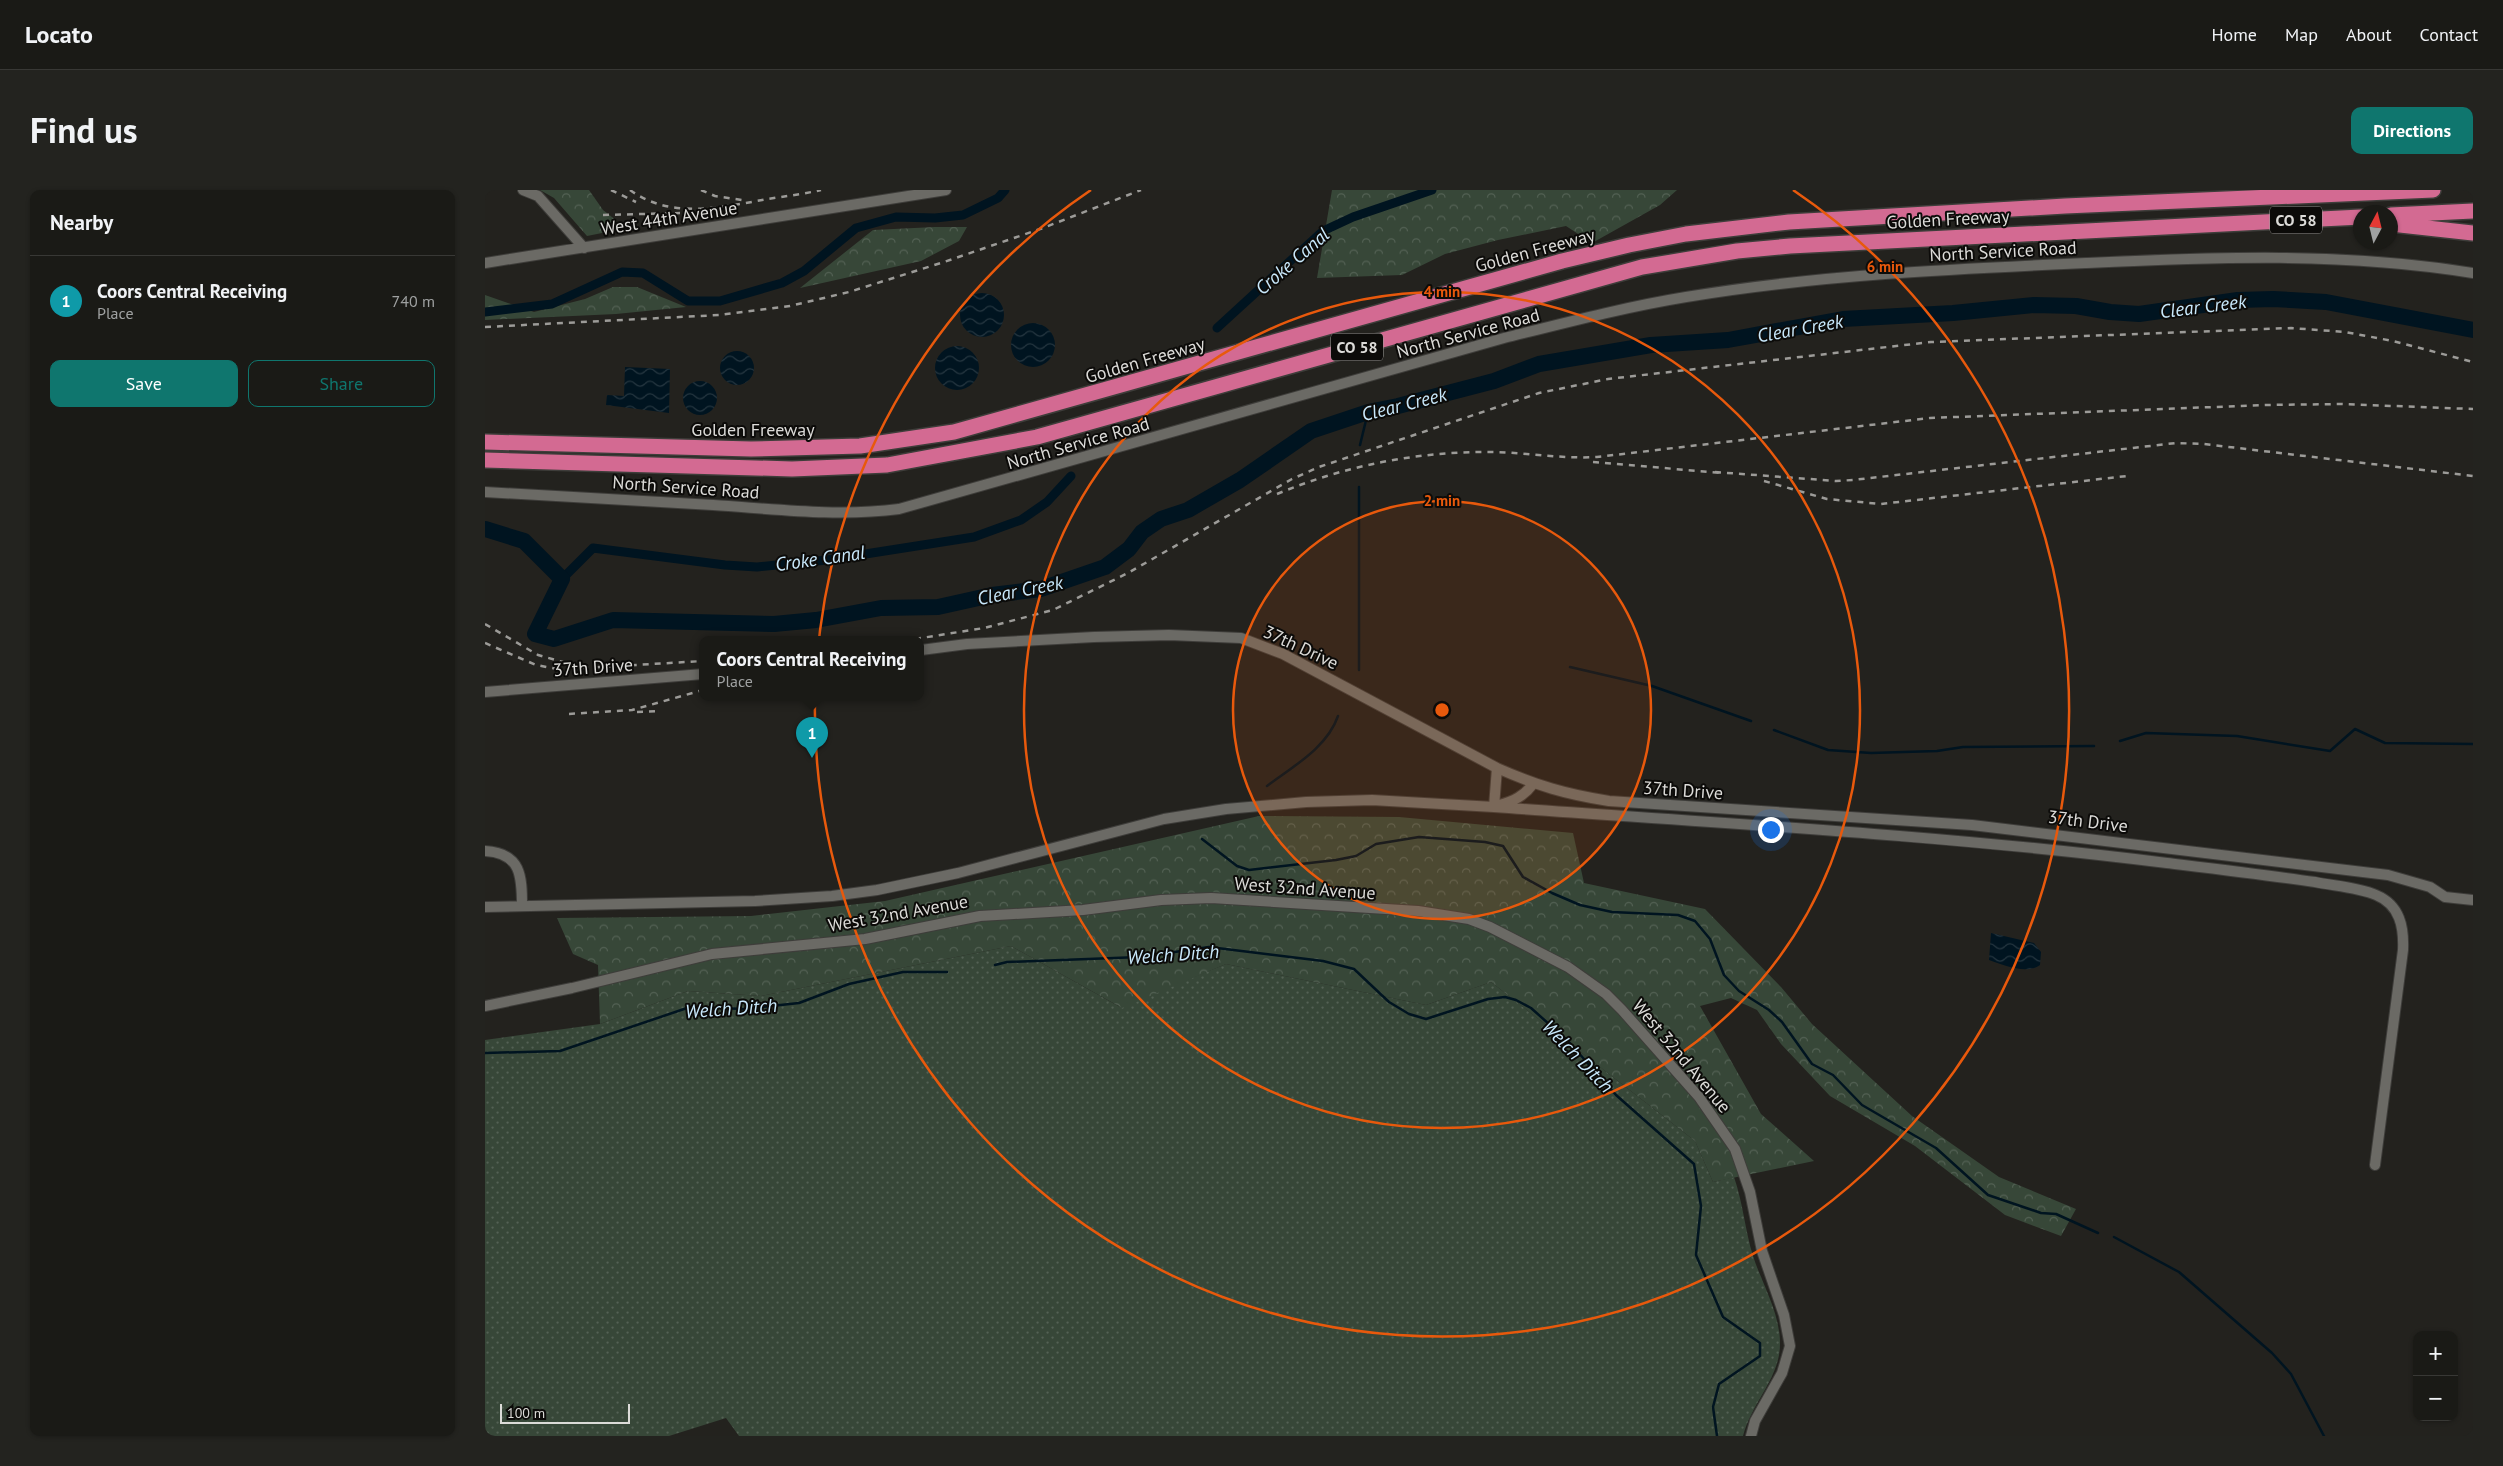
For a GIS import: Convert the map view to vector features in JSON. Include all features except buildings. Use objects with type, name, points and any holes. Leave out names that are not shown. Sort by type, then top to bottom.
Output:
[{"type":"highway","points":[[2065,206],[2211,190]]},
{"type":"highway","name":"Golden Freeway","points":[[485,442],[751,449],[860,446],[955,432],[1552,263],[1629,245],[1695,233],[1789,222],[2065,206],[2433,190]]},
{"type":"highway","points":[[2398,215],[2473,212]]},
{"type":"highway","name":"Golden Freeway","points":[[485,460],[792,469],[887,465],[1037,437],[1642,266],[1729,252],[1790,246],[2353,216]]},
{"type":"highway","points":[[2231,223],[2353,223]]},
{"type":"highway","points":[[2398,225],[2473,233]]},
{"type":"street","points":[[523,190],[537,196],[584,248]]},
{"type":"street","name":"West 44th Avenue","points":[[485,263],[946,190]]},
{"type":"street","name":"North Service Road","points":[[485,492],[609,498],[825,513],[866,513],[899,509],[1569,322],[1685,297],[1820,280],[1974,268],[2250,257],[2371,260],[2473,273]]},
{"type":"street","name":"37th Drive","points":[[924,650],[967,644],[1169,634],[1241,638],[1283,654],[1497,768],[1533,784],[1566,794],[1609,801],[1972,825],[2133,843],[2388,875],[2430,887],[2445,896],[2473,900]]},
{"type":"street","name":"37th Drive","points":[[485,692],[699,674]]},
{"type":"street","points":[[1494,807],[1497,768]]},
{"type":"street","points":[[1494,807],[1515,800],[1527,792],[1533,784]]},
{"type":"street","points":[[485,907],[755,901],[868,892],[958,873],[1164,819],[1226,809],[1306,802],[1372,800],[1861,833],[2094,854],[2269,875],[2347,888],[2376,895],[2389,903],[2398,914],[2403,928],[2403,950],[2375,1165]]},
{"type":"street","points":[[485,851],[504,854],[513,862],[521,877],[522,906]]},
{"type":"street","name":"West 32nd Avenue","points":[[485,1006],[572,988],[712,954],[865,938],[980,916],[1083,910],[1186,898],[1211,898],[1418,911],[1469,919],[1490,927],[1568,967],[1605,994],[1622,1010],[1699,1097],[1735,1149],[1750,1192],[1762,1251],[1785,1315],[1790,1346],[1782,1373],[1762,1408],[1751,1436]]},
{"type":"green space","points":[[540,190],[589,190],[603,210],[617,221],[602,233],[587,236],[554,198]]},
{"type":"green space","points":[[1332,190],[1677,190],[1660,205],[1592,243],[1566,226],[1498,240],[1445,254],[1402,275],[1317,278]]},
{"type":"green space","points":[[967,227],[959,241],[921,261],[800,288],[873,230]]},
{"type":"green space","points":[[613,287],[637,287],[686,307],[616,314],[485,320],[485,295],[534,312],[585,299]]},
{"type":"green space","points":[[1259,816],[1399,817],[1573,833],[1584,883],[1705,909],[1781,987],[1812,1024],[1912,1116],[1999,1177],[2076,1209],[2061,1236],[2005,1215],[1915,1146],[1830,1096],[1781,1044],[1757,1010],[1731,998],[1700,1006],[1761,1114],[1814,1161],[1713,1182],[1695,1141],[1491,982],[1426,1005],[1226,964],[1122,1008],[1011,946],[761,996],[688,991],[600,1024],[598,965],[573,954],[557,918],[751,916],[885,901]]},
{"type":"green space","points":[[1011,946],[1120,1007],[1226,964],[1426,1005],[1491,982],[1695,1141],[1713,1182],[1734,1177],[1753,1256],[1772,1304],[1780,1342],[1776,1365],[1768,1385],[1751,1415],[1743,1436],[739,1436],[726,1418],[669,1436],[485,1436],[485,1040],[600,1024],[688,991],[761,996]]},
{"type":"water","points":[[982,293],[994,297],[1000,303],[1004,315],[1000,327],[994,333],[982,337],[970,333],[964,327],[960,315],[964,303],[970,297]]},
{"type":"water","points":[[1029,323],[1037,323],[1049,329],[1055,345],[1049,361],[1037,367],[1029,367],[1017,361],[1011,349],[1011,341],[1017,329]]},
{"type":"water","points":[[957,346],[969,350],[975,356],[979,368],[975,380],[969,386],[957,390],[945,386],[939,380],[935,368],[939,356],[945,350]]},
{"type":"water","points":[[737,351],[744,352],[749,356],[753,361],[753,375],[749,380],[744,384],[737,385],[730,384],[725,380],[721,375],[720,368],[721,361],[725,356],[730,352]]},
{"type":"water","points":[[625,367],[670,369],[669,413],[606,405],[607,395],[624,396]]},
{"type":"water","points":[[700,381],[712,386],[717,398],[712,410],[700,415],[688,410],[683,398],[688,386]]},
{"type":"water","points":[[1991,933],[2034,943],[2041,952],[2040,965],[2034,968],[2022,969],[1989,960]]},
{"type":"waterway","points":[[485,312],[552,304],[622,272],[643,273],[688,301],[720,301],[782,283],[804,271],[856,228],[896,217],[935,218],[963,215],[998,198],[1005,190]]},
{"type":"waterway","name":"Croke Canal","points":[[1217,328],[1323,231],[1353,217],[1432,190]]},
{"type":"waterway","name":"Clear Creek","points":[[485,529],[524,541],[562,579],[535,634],[554,639],[613,620],[774,624],[816,620],[881,608],[938,607],[992,595],[1041,589],[1105,567],[1129,549],[1142,532],[1161,519],[1188,510],[1240,480],[1311,431],[1368,412],[1494,381],[1539,364],[1651,345],[1728,340],[1843,319],[1953,313],[2034,305],[2076,306],[2110,312],[2139,314],[2238,300],[2273,299],[2326,302],[2473,330]]},
{"type":"waterway","points":[[1360,445],[1368,412]]},
{"type":"waterway","name":"Croke Canal","points":[[562,579],[593,548],[725,565],[757,567],[827,560],[974,537],[1021,520],[1047,502],[1071,476]]},
{"type":"waterway","points":[[1359,487],[1359,670]]},
{"type":"waterway","points":[[1570,667],[1652,686],[1751,721]]},
{"type":"waterway","points":[[1267,786],[1308,756],[1326,738],[1338,716]]},
{"type":"waterway","points":[[2120,741],[2146,733],[2237,736],[2330,751],[2355,729],[2385,743],[2473,744]]},
{"type":"waterway","points":[[1774,730],[1828,750],[1871,753],[1937,751],[1963,747],[2094,746]]},
{"type":"waterway","points":[[1202,839],[1237,866],[1249,870],[1336,860],[1356,856],[1376,844],[1419,837],[1485,842],[1503,846],[1523,877],[1552,893],[1580,905],[1612,912],[1678,915],[1695,921],[1710,939],[1724,975],[1739,991],[1769,1010],[1782,1022],[1812,1064],[1833,1075],[1862,1105],[1936,1148],[1988,1195],[2041,1213],[2056,1214],[2098,1233]]},
{"type":"waterway","name":"Welch Ditch","points":[[995,965],[1007,962],[1140,957],[1209,947],[1323,961],[1354,969],[1389,1002],[1409,1014],[1426,1019],[1488,999],[1505,997],[1516,1000],[1531,1008],[1568,1041],[1616,1095],[1694,1164],[1701,1206],[1696,1255],[1723,1317],[1760,1343],[1760,1356],[1719,1384],[1713,1407],[1717,1436]]},
{"type":"waterway","name":"Welch Ditch","points":[[485,1053],[560,1051],[690,1007],[745,1009],[799,1003],[849,984],[903,972],[947,972]]},
{"type":"waterway","points":[[2114,1237],[2179,1272],[2272,1353],[2291,1374],[2324,1436]]},
{"type":"railway","points":[[611,190],[636,202]]},
{"type":"railway","points":[[630,190],[662,205],[697,209],[715,208],[821,190]]},
{"type":"railway","points":[[701,190],[715,196],[742,200]]},
{"type":"railway","points":[[485,327],[719,315],[790,306],[849,292],[944,262],[1043,228],[1141,190]]},
{"type":"railway","points":[[603,215],[680,213]]},
{"type":"railway","points":[[924,638],[984,628],[1053,610],[1128,573],[1292,479],[1319,467],[1539,393],[1608,379],[1931,342],[2291,328],[2345,332],[2393,341],[2473,362]]},
{"type":"railway","points":[[1277,494],[1330,475],[1411,457],[1467,452],[1597,457],[1930,418],[2266,405],[2341,404],[2473,409]]},
{"type":"railway","points":[[1715,472],[1836,481],[1853,480],[2176,443],[2204,444],[2473,476]]},
{"type":"railway","points":[[1593,462],[1722,473]]},
{"type":"railway","points":[[1764,481],[1827,499],[1881,504],[2127,476]]},
{"type":"railway","points":[[485,624],[538,655],[584,668],[699,661]]},
{"type":"railway","points":[[485,643],[536,665],[563,670]]},
{"type":"railway","points":[[569,714],[632,710],[699,691]]},
{"type":"railway","points":[[637,712],[660,711]]},
{"type":"place","name":"Coors Central Receiving","points":[[812,758]]}]
